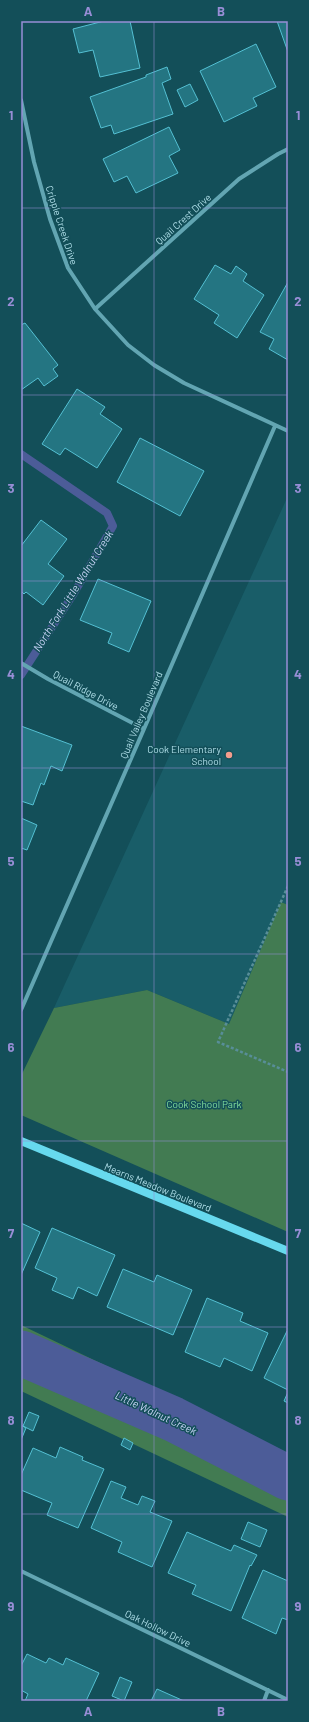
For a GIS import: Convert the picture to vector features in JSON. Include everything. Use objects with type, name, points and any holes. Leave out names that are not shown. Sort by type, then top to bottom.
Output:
[{"type":"street","name":"Cripple Creek Drive","points":[[21,100],[34,162],[50,219],[68,268],[95,309],[128,345],[154,365],[184,383],[288,431]]},
{"type":"street","name":"Quail Crest Drive","points":[[95,309],[239,179],[288,149]]},
{"type":"street","name":"Quail Valley Boulevard","points":[[21,1010],[275,426]]},
{"type":"street","name":"Quail Ridge Drive","points":[[21,663],[48,679],[144,729]]},
{"type":"street","name":"Mearns Meadow Boulevard","points":[[21,1141],[288,1251]]},
{"type":"street","name":"Oak Hollow Drive","points":[[21,1571],[288,1700]]},
{"type":"street","points":[[264,1701],[268,1690]]},
{"type":"path","points":[[288,886],[218,1042],[288,1072]]},
{"type":"shaded area","name":"Cook Elementary School","points":[[288,496],[288,905],[281,902],[229,1024],[147,990],[54,1008]]},
{"type":"green space","name":"Cook School Park","points":[[281,902],[288,905],[288,1232],[21,1115],[21,1076],[54,1008],[147,990],[229,1024]]},
{"type":"green space","points":[[21,1325],[288,1453],[288,1517],[21,1391]]},
{"type":"building","points":[[104,21],[130,21],[140,68],[100,77],[93,50],[79,53],[73,29]]},
{"type":"building","points":[[277,21],[288,21],[288,52]]},
{"type":"building","points":[[256,44],[276,87],[253,98],[257,106],[224,122],[200,71]]},
{"type":"building","points":[[167,67],[171,79],[162,83],[173,114],[114,134],[111,125],[101,128],[90,97],[146,77],[146,75]]},
{"type":"building","points":[[190,84],[198,100],[185,107],[177,90]]},
{"type":"building","points":[[169,127],[180,150],[169,156],[178,173],[136,193],[127,176],[114,182],[103,159]]},
{"type":"building","points":[[215,265],[231,274],[236,266],[247,274],[243,281],[264,295],[237,338],[214,323],[219,315],[194,299]]},
{"type":"building","points":[[288,282],[288,360],[269,349],[274,339],[260,332]]},
{"type":"building","points":[[25,323],[58,365],[53,369],[58,376],[44,386],[38,378],[21,390],[21,325]]},
{"type":"building","points":[[77,389],[105,407],[100,414],[122,429],[97,468],[65,448],[60,455],[42,444]]},
{"type":"building","points":[[140,438],[204,471],[180,516],[117,482]]},
{"type":"building","points":[[41,520],[67,539],[48,564],[64,576],[43,605],[26,592],[24,594],[21,591],[21,546]]},
{"type":"building","points":[[98,579],[151,601],[129,652],[108,643],[112,633],[80,620]]},
{"type":"building","points":[[21,726],[72,745],[62,771],[51,766],[44,785],[41,783],[33,805],[21,801]]},
{"type":"building","points":[[21,818],[37,825],[27,850],[21,848]]},
{"type":"building","points":[[21,1223],[40,1232],[21,1275]]},
{"type":"building","points":[[52,1228],[115,1255],[97,1296],[78,1287],[73,1299],[52,1290],[57,1278],[35,1268]]},
{"type":"building","points":[[123,1269],[154,1282],[157,1275],[192,1290],[173,1335],[107,1307]]},
{"type":"building","points":[[207,1298],[243,1313],[240,1321],[268,1333],[252,1371],[224,1358],[220,1367],[185,1352]]},
{"type":"building","points":[[288,1331],[288,1390],[264,1378]]},
{"type":"building","points":[[288,1392],[288,1403],[284,1401]]},
{"type":"building","points":[[29,1412],[39,1416],[33,1431],[23,1426]]},
{"type":"building","points":[[21,1425],[26,1428],[21,1440]]},
{"type":"building","points":[[124,1438],[133,1443],[130,1450],[121,1445]]},
{"type":"building","points":[[60,1447],[83,1457],[82,1460],[104,1469],[78,1528],[47,1515],[52,1503],[21,1490],[21,1475],[33,1448],[56,1458]]},
{"type":"building","points":[[111,1481],[126,1487],[121,1498],[138,1505],[142,1496],[155,1501],[150,1512],[172,1521],[152,1567],[118,1552],[122,1542],[91,1528]]},
{"type":"building","points":[[248,1522],[267,1530],[260,1547],[241,1539]]},
{"type":"building","points":[[187,1532],[231,1551],[234,1545],[257,1555],[251,1566],[250,1565],[231,1611],[192,1594],[196,1585],[168,1573]]},
{"type":"building","points":[[263,1570],[288,1581],[288,1620],[282,1618],[276,1634],[242,1618]]},
{"type":"building","points":[[27,1654],[46,1663],[49,1658],[63,1665],[66,1658],[99,1673],[86,1701],[25,1701],[28,1694],[21,1690],[21,1666]]},
{"type":"building","points":[[120,1677],[132,1682],[124,1701],[112,1696]]},
{"type":"building","points":[[157,1689],[184,1701],[151,1701]]},
{"type":"waterway","name":"North Fork Little Walnut Creek","points":[[21,454],[107,513],[113,526],[74,593],[21,675]]},
{"type":"waterway","name":"Little Walnut Creek","points":[[21,1353],[173,1419],[288,1478]]},
{"type":"place","name":"Cook Elementary School","points":[[229,755]]}]
